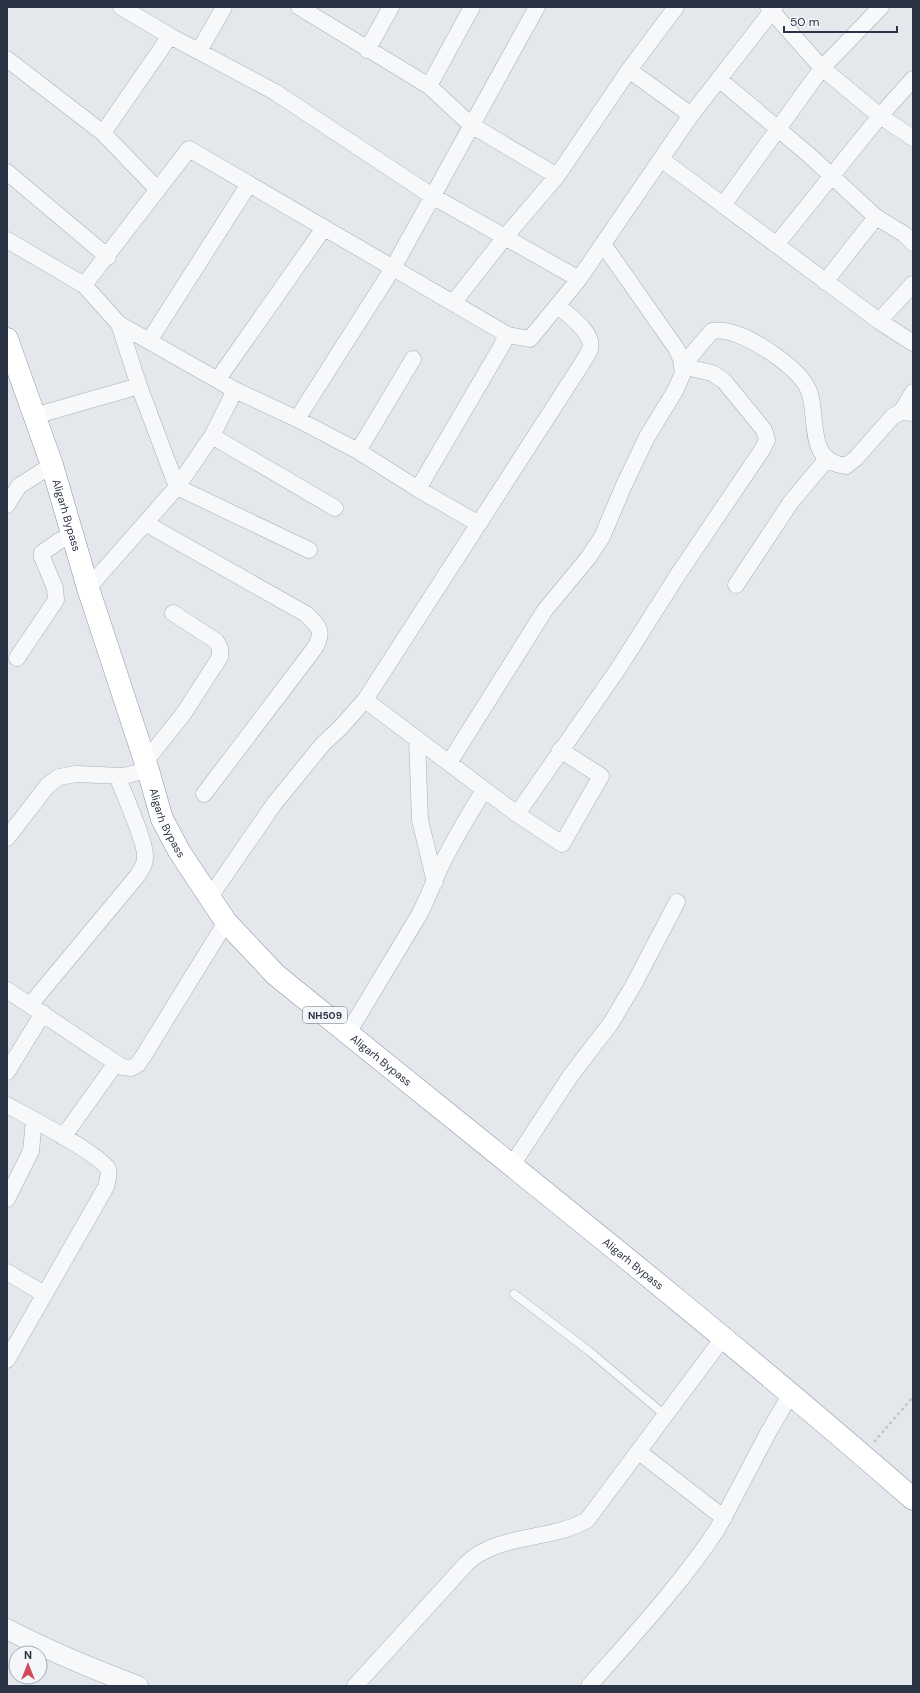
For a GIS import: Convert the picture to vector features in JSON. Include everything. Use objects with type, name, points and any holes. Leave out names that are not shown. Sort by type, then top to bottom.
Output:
[{"type":"highway","name":"Aligarh Bypass","points":[[7,339],[52,465],[66,538],[88,588],[144,768],[162,819],[179,851],[226,922],[276,975],[512,1165],[716,1349],[790,1395],[863,1455],[913,1499]]},
{"type":"street","points":[[121,7],[170,36],[275,92],[432,196],[579,279]]},
{"type":"street","points":[[199,51],[224,7]]},
{"type":"street","points":[[367,50],[391,7]]},
{"type":"street","points":[[429,86],[472,7]]},
{"type":"street","points":[[297,419],[393,268],[537,7]]},
{"type":"street","points":[[453,303],[505,237],[558,176],[629,70],[676,7]]},
{"type":"street","points":[[723,205],[779,130],[822,68],[881,7]]},
{"type":"street","points":[[302,8],[367,50],[429,86],[471,125],[558,176]]},
{"type":"street","points":[[84,285],[108,257],[189,149],[508,335],[530,339],[579,279],[691,115],[720,80],[772,8],[822,68],[880,116],[913,138]]},
{"type":"street","points":[[103,133],[170,36]]},
{"type":"street","points":[[7,59],[103,133],[158,190]]},
{"type":"street","points":[[629,70],[691,115]]},
{"type":"street","points":[[776,245],[880,116],[913,79]]},
{"type":"street","points":[[720,80],[809,155],[831,177],[876,217],[910,234]]},
{"type":"street","points":[[661,159],[825,282],[879,321],[913,342]]},
{"type":"street","points":[[7,172],[108,257]]},
{"type":"street","points":[[149,341],[249,184]]},
{"type":"street","points":[[825,282],[876,217]]},
{"type":"street","points":[[218,379],[324,228]]},
{"type":"street","points":[[7,240],[84,285],[119,324],[235,390],[297,419],[358,451],[479,524]]},
{"type":"street","points":[[449,763],[545,610],[588,558],[602,537],[624,485],[647,437],[675,392],[683,373],[681,359],[676,348],[603,244]]},
{"type":"street","points":[[879,321],[913,284]]},
{"type":"street","points":[[210,897],[274,804],[323,744],[364,700],[479,524],[590,348],[590,337],[586,331],[558,306]]},
{"type":"street","points":[[119,324],[139,386],[177,487],[309,550]]},
{"type":"street","points":[[682,366],[712,331],[725,331],[747,339],[776,355],[796,372],[809,390],[812,402],[815,436],[820,449],[827,458],[837,464],[846,466],[856,458],[893,416],[907,412],[913,392]]},
{"type":"street","points":[[418,488],[508,335]]},
{"type":"street","points":[[358,451],[412,359]]},
{"type":"street","points":[[517,814],[560,750],[618,669],[679,573],[762,450],[767,440],[764,430],[724,381],[712,373],[682,366]]},
{"type":"street","points":[[34,416],[139,386]]},
{"type":"street","points":[[88,588],[177,487],[212,436],[235,390]]},
{"type":"street","points":[[212,436],[335,508]]},
{"type":"street","points":[[736,585],[791,502],[827,458]]},
{"type":"street","points":[[7,505],[19,486],[52,465]]},
{"type":"street","points":[[145,523],[306,614],[317,625],[320,632],[320,641],[204,794]]},
{"type":"street","points":[[17,658],[56,600],[55,588],[42,557],[42,553],[66,538]]},
{"type":"street","points":[[7,838],[47,786],[59,777],[76,774],[120,776],[144,768],[184,713],[220,657],[220,648],[216,641],[173,613]]},
{"type":"street","points":[[364,700],[517,814],[562,844],[601,776],[560,750]]},
{"type":"street","points":[[417,739],[420,820],[434,882]]},
{"type":"street","points":[[7,1072],[37,1009],[144,866],[146,856],[143,844],[120,776]]},
{"type":"street","points":[[348,1033],[419,915],[457,834],[484,790]]},
{"type":"street","points":[[512,1165],[584,1057],[611,1023],[633,986],[677,902]]},
{"type":"street","points":[[7,990],[122,1067],[131,1068],[138,1064],[144,1055],[226,922]]},
{"type":"street","points":[[63,1137],[116,1063]]},
{"type":"street","points":[[7,1105],[102,1161],[109,1172],[106,1187],[7,1360]]},
{"type":"street","points":[[7,1199],[31,1151],[34,1120]]},
{"type":"street","points":[[7,1272],[44,1294]]},
{"type":"street","points":[[355,1686],[473,1557],[488,1549],[573,1526],[587,1520],[716,1349]]},
{"type":"street","points":[[589,1686],[701,1553],[724,1518],[768,1433],[790,1395]]},
{"type":"street","points":[[639,1452],[724,1518]]},
{"type":"street","points":[[7,1630],[93,1669],[138,1686]]},
{"type":"lane","points":[[514,1294],[589,1351],[666,1416]]},
{"type":"path","points":[[863,1455],[913,1397]]}]
